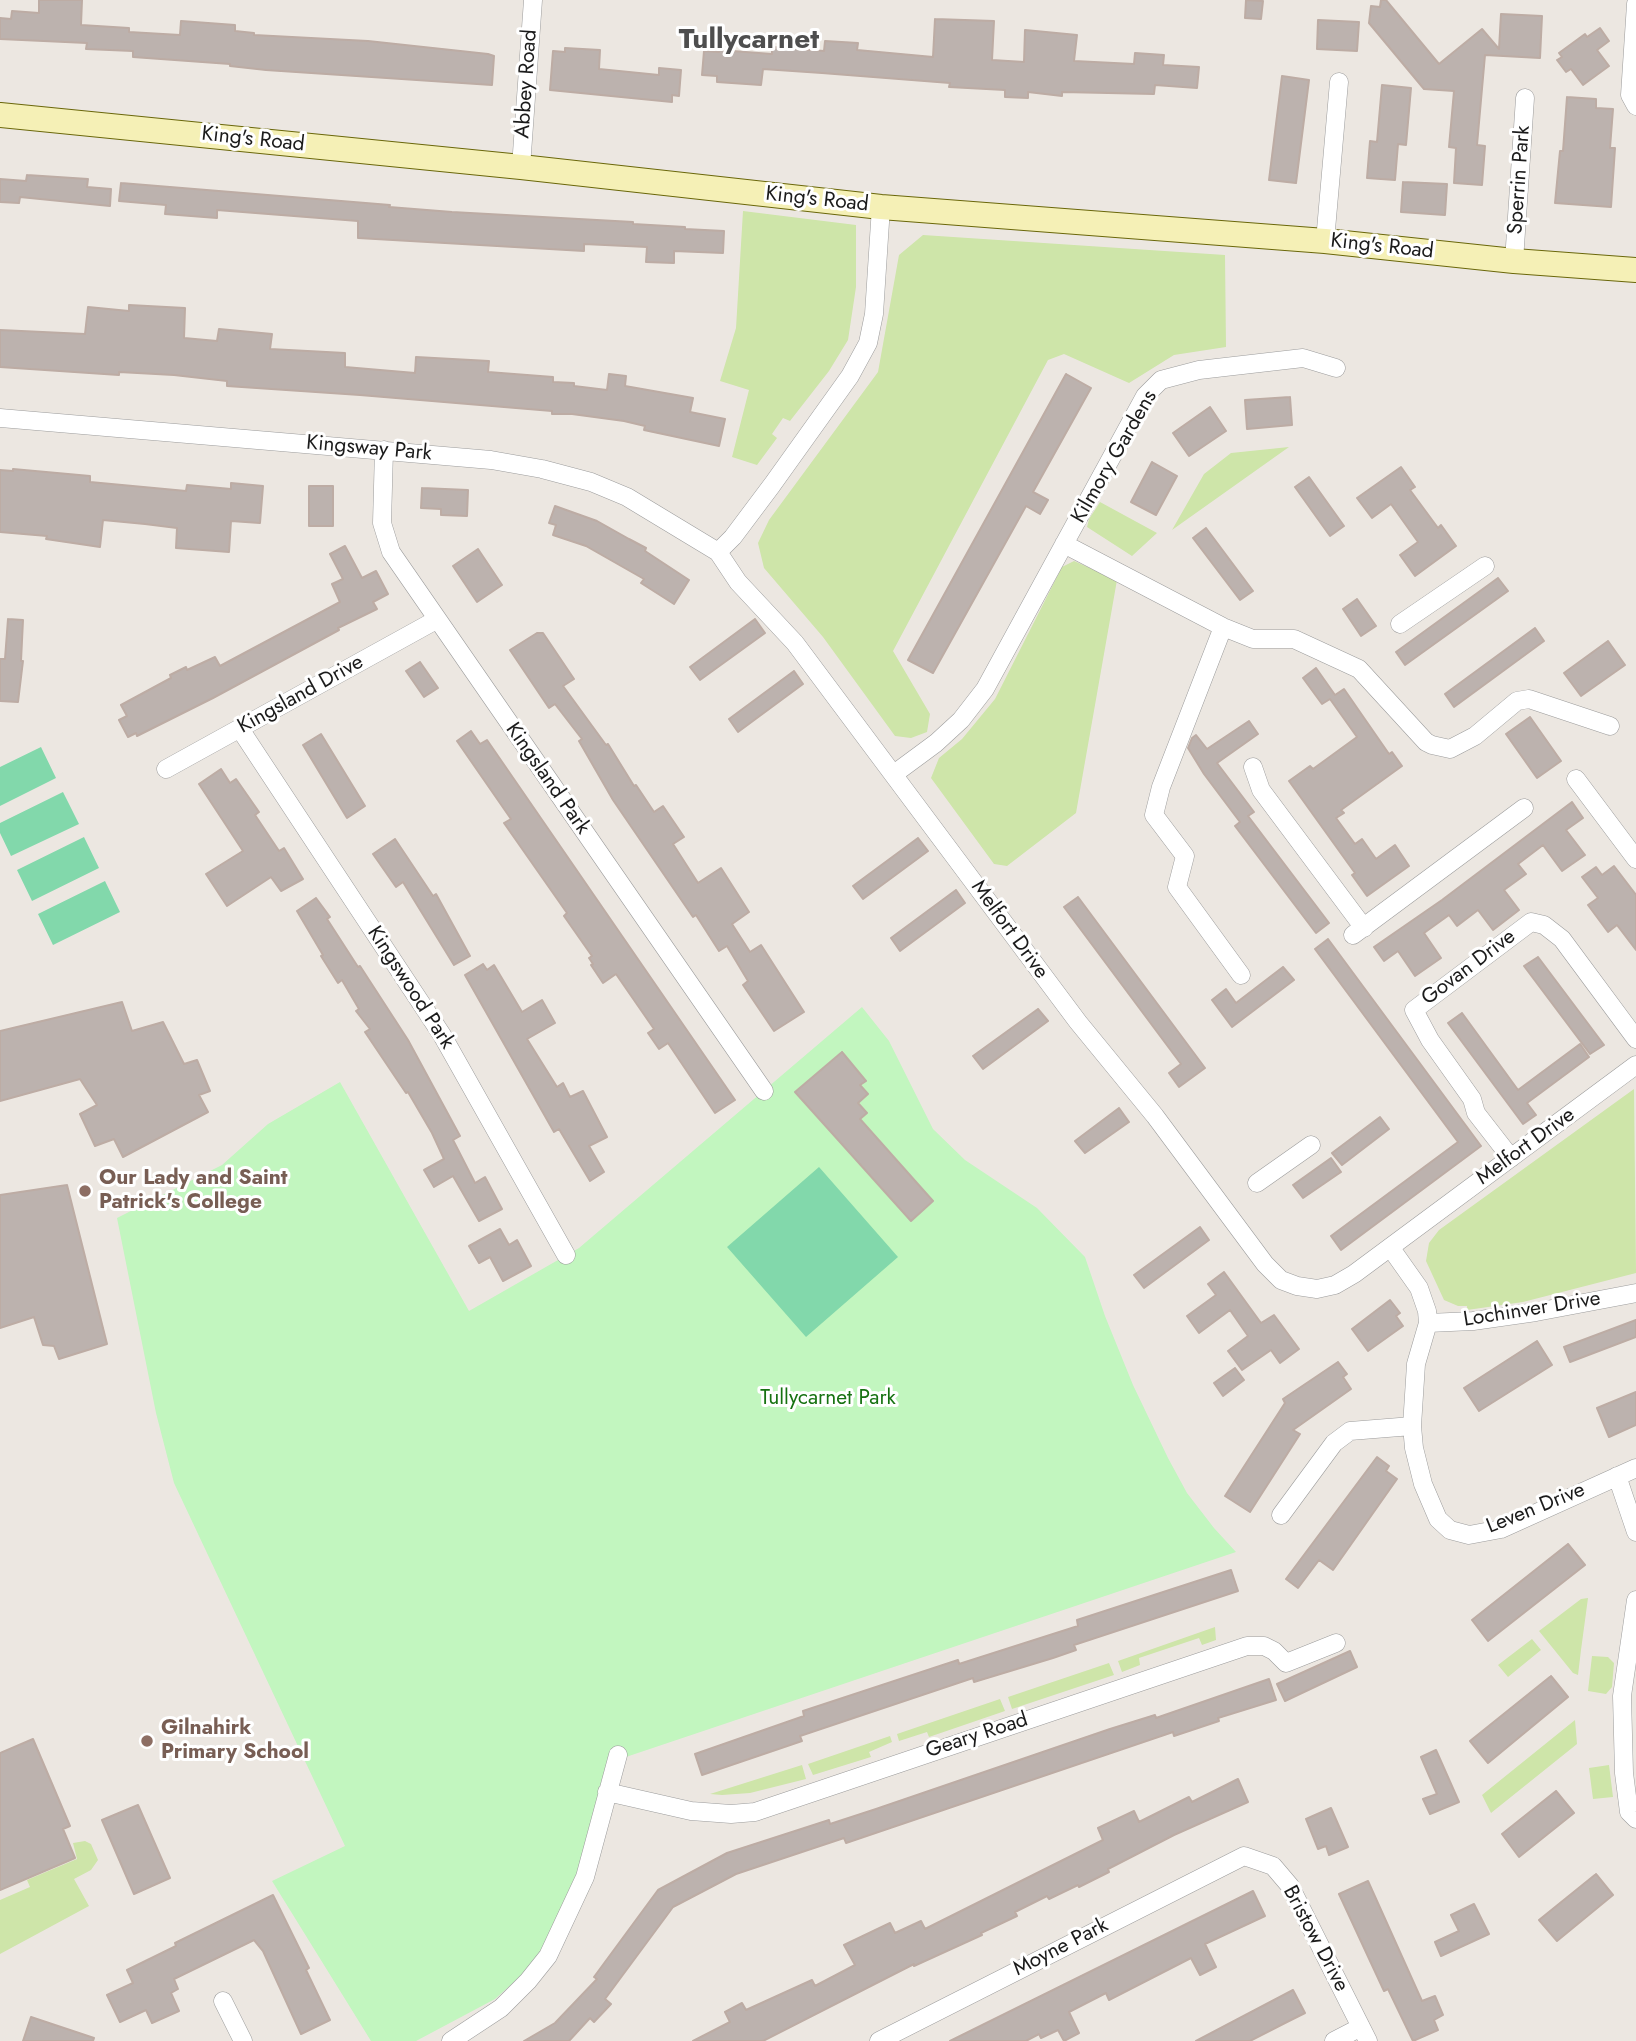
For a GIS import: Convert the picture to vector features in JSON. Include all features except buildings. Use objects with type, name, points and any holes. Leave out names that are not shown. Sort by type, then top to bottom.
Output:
[{"type":"street","name":"Abbey Road","points":[[521,167],[533,0]]},
{"type":"street","points":[[1636,4],[1630,95],[1636,106]]},
{"type":"street","points":[[1325,241],[1339,82]]},
{"type":"street","name":"Sperrin Park","points":[[1514,261],[1525,98]]},
{"type":"street","name":"King's Road","points":[[0,115],[521,167],[881,207],[1325,241],[1514,261],[1636,270]]},
{"type":"street","points":[[718,552],[733,537],[772,485],[850,376],[868,343],[874,314],[881,207]]},
{"type":"street","name":"Kilmory Gardens","points":[[894,774],[961,720],[985,689],[1145,396],[1161,380],[1199,370],[1303,358],[1336,368]]},
{"type":"street","name":"Kingsway Park","points":[[0,418],[491,460],[591,482],[627,497],[718,552]]},
{"type":"street","name":"Kingsland Park","points":[[384,450],[382,523],[391,552],[764,1091]]},
{"type":"street","name":"Kilmory Gardens","points":[[1064,544],[1223,628],[1253,639],[1294,639],[1359,669],[1426,742],[1432,745],[1450,749],[1475,736],[1517,701],[1529,699],[1610,726]]},
{"type":"street","name":"Melfort Drive","points":[[718,552],[738,582],[795,643],[1077,1022],[1155,1116],[1265,1264],[1282,1280],[1317,1289],[1335,1285],[1391,1247],[1636,1066]]},
{"type":"street","points":[[1400,624],[1485,566]]},
{"type":"street","name":"Kingsland Drive","points":[[166,769],[436,620]]},
{"type":"street","points":[[1223,628],[1161,787],[1154,814],[1185,856],[1177,887],[1241,975]]},
{"type":"street","name":"Kingswood Park","points":[[240,729],[442,1035],[566,1255]]},
{"type":"street","points":[[1253,767],[1261,790],[1358,932],[1524,808]]},
{"type":"street","points":[[1576,779],[1636,859]]},
{"type":"street","name":"Govan Drive","points":[[1511,1158],[1476,1113],[1472,1099],[1430,1040],[1413,1010],[1531,922],[1544,925],[1562,939],[1636,1039]]},
{"type":"street","points":[[1257,1183],[1311,1145]]},
{"type":"street","points":[[1281,1515],[1334,1443],[1350,1431],[1412,1426],[1416,1364],[1428,1323],[1427,1311],[1419,1288],[1391,1247]]},
{"type":"street","name":"Lochinver Drive","points":[[1428,1323],[1473,1321],[1536,1312],[1636,1293]]},
{"type":"street","name":"Leven Drive","points":[[1412,1426],[1414,1448],[1423,1484],[1438,1520],[1450,1530],[1469,1535],[1500,1529],[1636,1468]]},
{"type":"street","points":[[1617,1476],[1636,1532]]},
{"type":"street","points":[[1636,1600],[1622,1706],[1627,1799],[1629,1812],[1636,1819]]},
{"type":"street","name":"Geary Road","points":[[607,1792],[691,1811],[731,1814],[755,1812],[1247,1646],[1264,1646],[1274,1651],[1286,1663],[1336,1643]]},
{"type":"street","points":[[452,2041],[501,2008],[548,1955],[585,1877],[618,1755]]},
{"type":"street","name":"Bristow Drive","points":[[1244,1856],[1273,1866],[1290,1885],[1364,2034]]},
{"type":"street","name":"Moyne Park","points":[[879,2041],[1244,1856]]},
{"type":"street","points":[[223,2001],[243,2041]]},
{"type":"street","points":[[1335,2041],[1364,2034]]},
{"type":"green space","points":[[743,211],[856,225],[856,287],[848,340],[829,371],[790,421],[783,418],[772,434],[777,438],[757,465],[732,457],[749,390],[720,381],[736,328]]},
{"type":"green space","points":[[923,235],[1225,255],[1226,347],[1174,355],[1129,383],[1064,354],[1048,360],[893,651],[930,714],[927,732],[911,738],[895,736],[823,637],[764,568],[758,543],[769,520],[878,372],[899,255]]},
{"type":"green space","points":[[1289,447],[1172,530],[1204,474],[1231,453]]},
{"type":"green space","points":[[1100,502],[1157,533],[1132,556],[1087,527]]},
{"type":"green space","points":[[1074,561],[1117,580],[1076,813],[1007,866],[994,864],[931,778],[939,758],[962,739],[995,699],[1062,567]]},
{"type":"green space","points":[[41,747],[56,778],[0,806],[0,767]]},
{"type":"green space","points":[[63,792],[79,824],[11,856],[0,833],[0,823]]},
{"type":"green space","points":[[84,837],[99,868],[32,901],[17,870]]},
{"type":"green space","points":[[105,881],[120,912],[53,945],[38,914]]},
{"type":"green space","name":"Tullycarnet Park","points":[[862,1007],[889,1041],[933,1129],[965,1160],[1037,1208],[1085,1257],[1133,1385],[1168,1458],[1187,1493],[1236,1552],[620,1759],[588,1892],[560,1941],[495,1999],[416,2041],[371,2041],[272,1881],[345,1846],[174,1483],[156,1413],[117,1218],[222,1165],[268,1124],[340,1082],[469,1311],[579,1248]]},
{"type":"green space","points":[[1634,1089],[1636,1273],[1523,1302],[1467,1310],[1467,1306],[1458,1306],[1444,1300],[1426,1261],[1429,1243],[1439,1230]]},
{"type":"green space","points":[[819,1167],[898,1257],[806,1337],[727,1247]]},
{"type":"green space","points":[[1588,1598],[1578,1675],[1573,1673],[1539,1631],[1581,1599]]},
{"type":"green space","points":[[1215,1627],[1216,1640],[1202,1645],[1199,1638],[1139,1658],[1140,1665],[1122,1672],[1118,1661]]},
{"type":"green space","points":[[1532,1639],[1541,1650],[1508,1677],[1498,1665]]},
{"type":"green space","points":[[1592,1656],[1608,1657],[1614,1663],[1612,1687],[1606,1694],[1588,1691]]},
{"type":"green space","points":[[1109,1663],[1114,1675],[1012,1709],[1008,1697]]},
{"type":"green space","points":[[1000,1699],[1005,1711],[929,1737],[927,1732],[899,1741],[897,1734]]},
{"type":"green space","points":[[1575,1720],[1577,1744],[1491,1813],[1482,1795]]},
{"type":"green space","points":[[890,1736],[892,1742],[869,1752],[871,1757],[813,1775],[808,1764]]},
{"type":"green space","points":[[802,1765],[806,1779],[750,1793],[710,1794]]},
{"type":"green space","points":[[1609,1765],[1613,1797],[1593,1799],[1589,1768]]},
{"type":"green space","points":[[85,1841],[91,1844],[98,1860],[91,1870],[74,1879],[89,1906],[0,1954],[0,1900],[30,1887],[27,1880],[77,1859],[73,1843]]},
{"type":"place","name":"Our Lady and Saint Patrick's College","points":[[85,1191]]},
{"type":"place","name":"Gilnahirk Primary School","points":[[147,1741]]},
{"type":"district","name":"Tullycarnet","points":[[749,41]]}]
